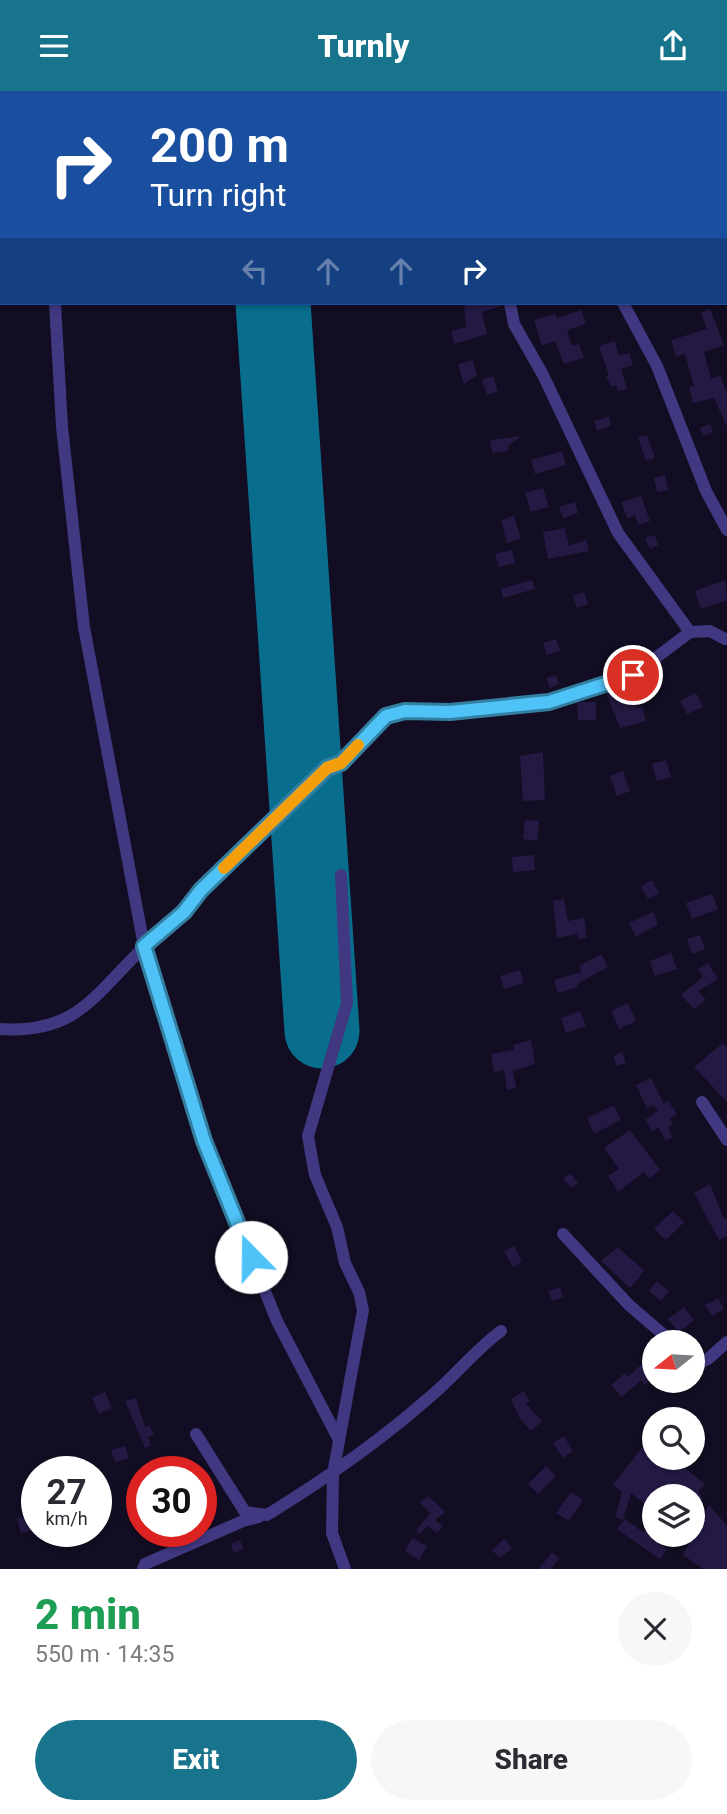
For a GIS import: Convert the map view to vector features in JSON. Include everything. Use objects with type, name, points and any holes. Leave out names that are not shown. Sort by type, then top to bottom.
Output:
[{"type":"street","points":[[55,305],[62,427],[84,627],[144,946],[204,1141],[277,1321],[339,1440]]},
{"type":"street","points":[[510,305],[514,324],[543,375],[618,533],[690,632]]},
{"type":"street","points":[[624,305],[657,366],[706,491],[727,530]]},
{"type":"street","points":[[0,1029],[49,1027],[74,1014],[95,998],[144,946],[184,912],[201,890],[327,768],[341,763],[386,716],[405,711],[450,712],[549,702],[633,675],[690,632],[710,632],[726,640]]},
{"type":"street","points":[[341,875],[347,1003],[308,1136],[315,1175],[337,1227],[345,1263],[359,1292],[363,1310],[333,1474],[332,1533],[345,1569]]},
{"type":"street","points":[[702,1103],[727,1140]]},
{"type":"street","points":[[563,1234],[629,1305],[658,1330]]},
{"type":"street","points":[[143,1569],[145,1564],[206,1536],[243,1521],[267,1515],[333,1474],[432,1395],[477,1349],[501,1331]]},
{"type":"street","points":[[705,1360],[727,1342]]},
{"type":"street","points":[[196,1434],[227,1479],[245,1512],[267,1515]]},
{"type":"building","points":[[464,305],[502,305],[482,312],[487,334],[454,344],[451,331],[466,327]]},
{"type":"building","points":[[710,309],[724,345],[704,352],[711,379],[720,375],[727,393],[727,427],[714,398],[693,403],[689,387],[694,386],[685,354],[676,357],[671,340],[707,329],[701,313]]},
{"type":"building","points":[[581,310],[586,324],[567,330],[572,346],[579,344],[584,358],[564,364],[555,341],[542,346],[534,320],[556,314],[557,318]]},
{"type":"building","points":[[615,341],[619,356],[629,353],[633,365],[621,369],[627,389],[618,391],[616,385],[611,387],[606,376],[609,376],[599,346]]},
{"type":"building","points":[[473,360],[477,375],[464,384],[458,364]]},
{"type":"building","points":[[493,376],[498,391],[487,395],[482,380]]},
{"type":"building","points":[[609,417],[611,426],[597,431],[594,421]]},
{"type":"building","points":[[710,424],[713,432],[703,436],[700,428]]},
{"type":"building","points":[[647,435],[655,458],[646,461],[638,437]]},
{"type":"building","points":[[522,436],[508,446],[509,451],[492,453],[490,440]]},
{"type":"building","points":[[562,451],[566,465],[535,474],[531,460]]},
{"type":"building","points":[[665,475],[668,490],[657,492],[654,478]]},
{"type":"building","points":[[543,488],[549,507],[531,512],[525,493]]},
{"type":"building","points":[[641,496],[650,521],[639,525],[635,515],[627,518],[621,502]]},
{"type":"building","points":[[575,502],[578,513],[563,518],[559,507]]},
{"type":"building","points":[[514,516],[521,539],[507,543],[501,520]]},
{"type":"building","points":[[565,528],[569,546],[586,540],[589,551],[548,559],[543,532]]},
{"type":"building","points":[[655,535],[658,545],[650,549],[645,538]]},
{"type":"building","points":[[512,550],[515,563],[499,567],[495,554]]},
{"type":"building","points":[[532,580],[535,589],[503,598],[501,589]]},
{"type":"building","points":[[725,580],[727,600],[701,609],[695,591]]},
{"type":"building","points":[[584,592],[588,604],[577,608],[573,596]]},
{"type":"building","points":[[556,639],[560,651],[547,655],[543,643]]},
{"type":"building","points":[[556,675],[559,684],[550,688],[546,678]]},
{"type":"building","points":[[631,685],[637,708],[642,706],[646,721],[620,728],[606,692]]},
{"type":"building","points":[[696,693],[703,707],[687,714],[680,701]]},
{"type":"building","points":[[577,702],[596,702],[596,720],[578,720]]},
{"type":"building","points":[[543,752],[545,800],[523,801],[520,756]]},
{"type":"building","points":[[666,760],[671,777],[657,781],[652,764]]},
{"type":"building","points":[[623,771],[630,791],[617,796],[610,776]]},
{"type":"building","points":[[525,820],[539,821],[537,841],[523,839]]},
{"type":"building","points":[[534,855],[535,870],[513,872],[512,857]]},
{"type":"building","points":[[652,880],[659,893],[648,899],[641,886]]},
{"type":"building","points":[[712,894],[718,909],[692,919],[686,903]]},
{"type":"building","points":[[564,899],[568,921],[584,918],[587,938],[578,939],[577,934],[557,938],[553,901]]},
{"type":"building","points":[[653,912],[658,924],[636,937],[629,923]]},
{"type":"building","points":[[700,935],[705,949],[692,954],[687,939]]},
{"type":"building","points":[[671,953],[677,969],[655,976],[650,961]]},
{"type":"building","points":[[601,954],[608,967],[577,984],[578,987],[558,993],[554,980],[582,972],[579,966]]},
{"type":"building","points":[[708,963],[718,979],[698,991],[706,1000],[694,1009],[681,995],[703,977],[698,969]]},
{"type":"building","points":[[520,970],[524,983],[504,989],[500,976]]},
{"type":"building","points":[[628,1003],[636,1021],[619,1029],[611,1011]]},
{"type":"building","points":[[580,1011],[586,1026],[566,1033],[561,1018]]},
{"type":"building","points":[[531,1040],[535,1064],[513,1071],[516,1088],[507,1090],[504,1070],[494,1072],[491,1054],[514,1050],[513,1045]]},
{"type":"building","points":[[723,1043],[727,1048],[727,1102],[694,1067]]},
{"type":"building","points":[[622,1052],[626,1063],[617,1066],[613,1056]]},
{"type":"building","points":[[651,1078],[664,1104],[668,1101],[677,1114],[670,1119],[673,1124],[668,1127],[673,1137],[666,1141],[658,1127],[652,1131],[645,1120],[658,1111],[654,1105],[647,1108],[636,1085]]},
{"type":"building","points":[[614,1105],[621,1120],[594,1134],[587,1118]]},
{"type":"building","points":[[630,1130],[660,1170],[649,1179],[644,1172],[618,1192],[608,1176],[619,1169],[604,1148]]},
{"type":"building","points":[[570,1173],[578,1183],[571,1188],[563,1178]]},
{"type":"building","points":[[710,1184],[724,1219],[727,1218],[727,1236],[719,1240],[694,1193]]},
{"type":"building","points":[[673,1211],[684,1222],[666,1240],[654,1229]]},
{"type":"building","points":[[514,1246],[522,1262],[513,1267],[504,1251]]},
{"type":"building","points":[[618,1247],[644,1271],[630,1288],[601,1261]]},
{"type":"building","points":[[657,1281],[669,1291],[661,1301],[649,1291]]},
{"type":"building","points":[[560,1287],[563,1297],[552,1301],[548,1291]]},
{"type":"building","points":[[718,1298],[724,1309],[712,1316],[705,1305]]},
{"type":"building","points":[[684,1307],[694,1320],[682,1330],[677,1330],[668,1319]]},
{"type":"building","points":[[642,1364],[642,1381],[622,1397],[611,1385],[625,1373],[628,1377]]},
{"type":"building","points":[[524,1391],[530,1401],[526,1404],[542,1421],[531,1431],[520,1419],[511,1399]]},
{"type":"building","points":[[105,1392],[112,1408],[99,1414],[92,1398]]},
{"type":"building","points":[[136,1398],[145,1427],[149,1425],[154,1435],[148,1437],[151,1445],[145,1448],[125,1401]]},
{"type":"building","points":[[564,1436],[573,1451],[563,1458],[553,1443]]},
{"type":"building","points":[[125,1446],[128,1456],[115,1462],[111,1450]]},
{"type":"building","points":[[642,1448],[642,1470],[687,1470],[705,1484],[642,1484],[642,1502],[631,1493],[623,1520],[615,1517],[622,1492],[613,1485]]},
{"type":"building","points":[[546,1466],[556,1476],[538,1494],[528,1484]]},
{"type":"building","points":[[571,1492],[583,1500],[569,1521],[556,1513]]},
{"type":"building","points":[[428,1496],[445,1512],[435,1520],[443,1526],[437,1533],[428,1526],[419,1534],[416,1531],[430,1513],[420,1503]]},
{"type":"building","points":[[709,1505],[727,1526],[727,1569],[703,1569],[683,1555],[687,1547],[705,1547],[705,1513]]},
{"type":"building","points":[[21,1517],[21,1533],[17,1518]]},
{"type":"building","points":[[625,1519],[642,1531],[642,1546],[617,1529]]},
{"type":"building","points":[[412,1538],[427,1546],[419,1560],[405,1551]]},
{"type":"building","points":[[504,1539],[512,1548],[500,1558],[492,1550]]},
{"type":"building","points":[[240,1540],[243,1549],[234,1553],[231,1544]]},
{"type":"building","points":[[643,1547],[667,1549],[660,1559]]},
{"type":"building","points":[[552,1552],[559,1558],[551,1569],[539,1569]]},
{"type":"runway","points":[[273,305],[322,1031]]},
{"type":"slow traffic","points":[[224,868],[327,768],[341,763],[358,745]]},
{"type":"route","points":[[251,1257],[204,1141],[144,946],[184,912],[201,890],[327,768],[341,763],[386,716],[405,711],[450,712],[549,702],[633,675]]}]
